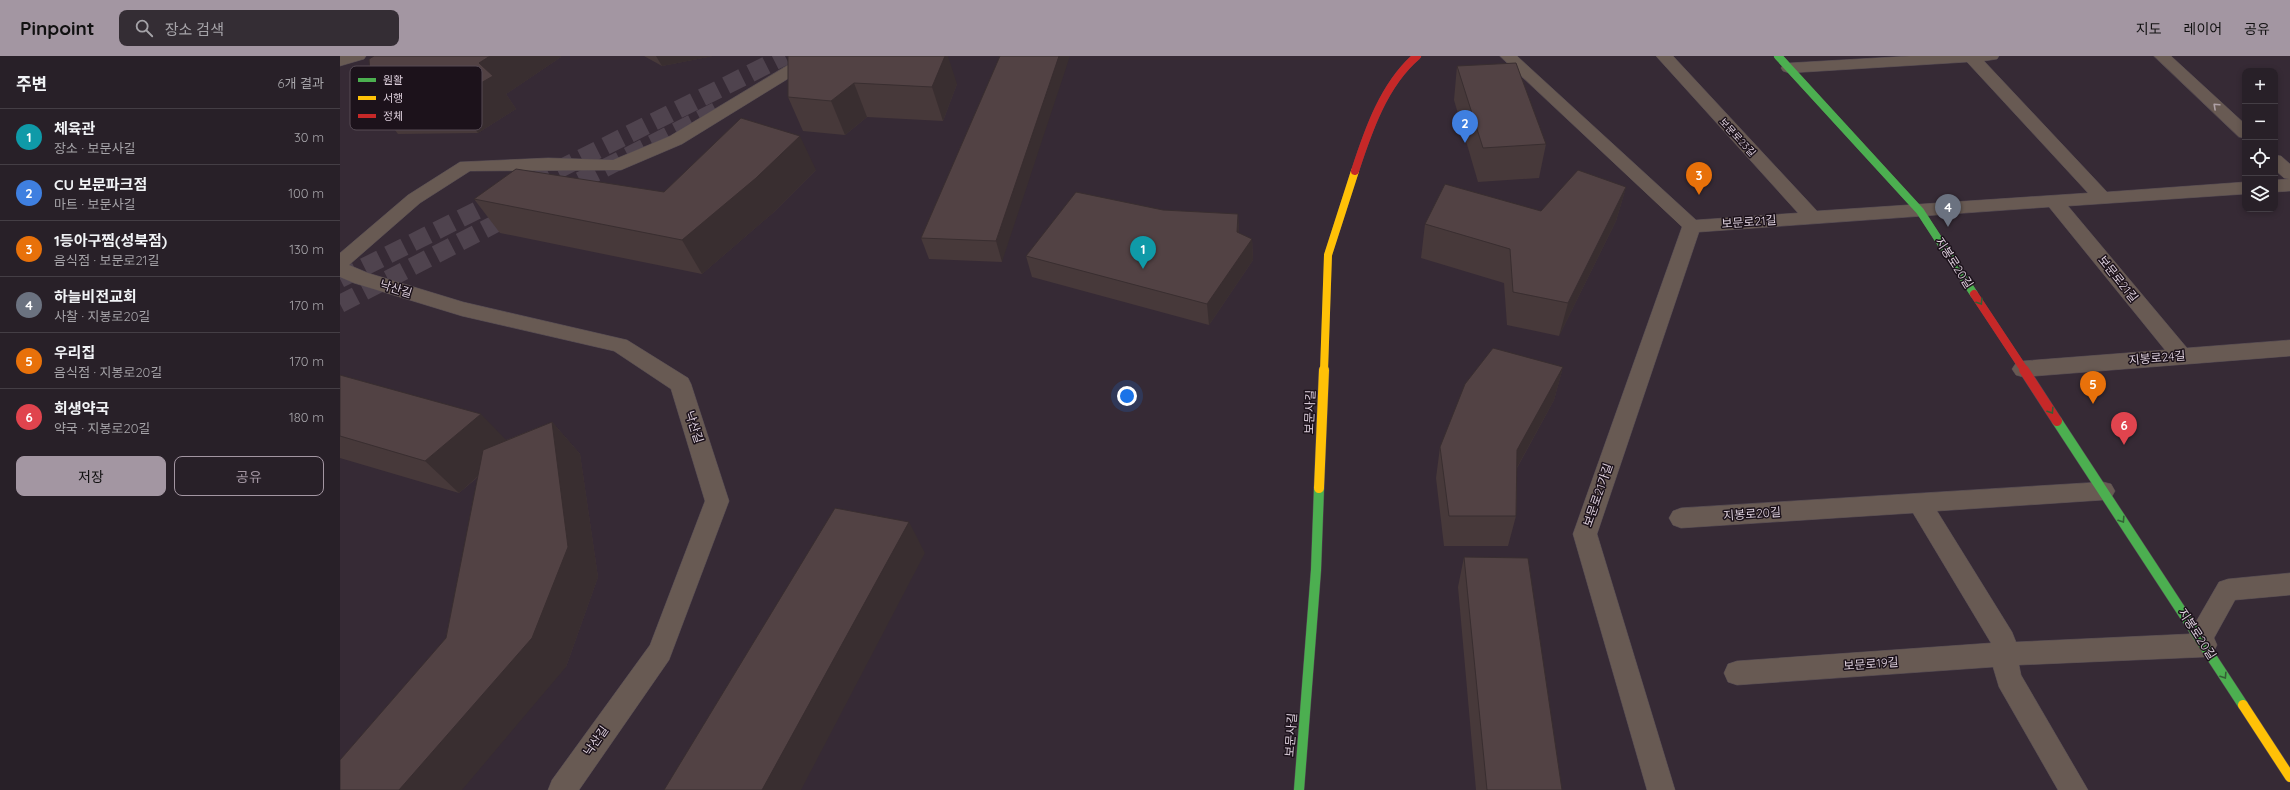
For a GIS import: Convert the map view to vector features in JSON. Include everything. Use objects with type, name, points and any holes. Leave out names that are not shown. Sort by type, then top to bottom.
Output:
[{"type":"street","points":[[340,61],[358,56]]},
{"type":"street","points":[[340,262],[352,254],[414,199],[466,166],[548,164],[615,166],[676,140],[814,56]]},
{"type":"street","name":"보문사길","points":[[1299,790],[1316,570],[1328,255],[1363,146],[1388,94],[1410,60],[1417,56]]},
{"type":"street","points":[[1508,56],[1692,226]]},
{"type":"street","name":"보문로23길","points":[[1664,56],[1813,218]]},
{"type":"street","name":"지봉로20길","points":[[1778,56],[1920,211],[2290,777]]},
{"type":"street","points":[[1789,68],[1991,56]]},
{"type":"street","points":[[2162,56],[2242,130]]},
{"type":"street","points":[[1971,57],[2103,198]]},
{"type":"street","points":[[2278,163],[2290,174]]},
{"type":"street","points":[[2278,186],[2290,185]]},
{"type":"street","name":"보문로21길","points":[[1692,226],[2242,188]]},
{"type":"street","name":"보문로21길","points":[[2055,202],[2182,356]]},
{"type":"street","name":"보문로21가길","points":[[1661,790],[1585,534],[1692,226]]},
{"type":"street","name":"낙산길","points":[[340,268],[361,278],[462,309],[620,345],[680,384],[717,501],[660,652],[562,790]]},
{"type":"street","name":"지봉로24길","points":[[2023,369],[2290,348]]},
{"type":"street","name":"지봉로20길","points":[[1681,518],[2103,491]]},
{"type":"street","points":[[1919,503],[2003,640],[2008,678],[2074,790]]},
{"type":"street","points":[[2202,641],[2228,590],[2290,584]]},
{"type":"street","name":"보문로19길","points":[[1737,674],[2202,641]]},
{"type":"building","points":[[374,56],[490,56],[479,63],[493,76],[482,82],[482,66],[370,66],[369,59]]},
{"type":"building","points":[[788,56],[945,56],[932,87],[854,83],[831,101],[788,97]]},
{"type":"building","points":[[1000,56],[1059,56],[996,241],[921,238]]},
{"type":"building","points":[[1516,63],[1546,144],[1483,148],[1457,66]]},
{"type":"building","points":[[741,118],[800,136],[756,178],[682,240],[474,199],[516,169],[664,192]]},
{"type":"building","points":[[1578,170],[1626,187],[1568,303],[1513,292],[1510,249],[1425,224],[1445,184],[1541,211]]},
{"type":"building","points":[[1076,192],[1163,210],[1238,214],[1237,232],[1252,239],[1207,304],[1026,256]]},
{"type":"building","points":[[1493,348],[1563,367],[1517,450],[1516,516],[1449,516],[1440,447],[1465,384]]},
{"type":"building","points":[[340,375],[481,414],[425,461],[340,436]]},
{"type":"building","points":[[552,422],[568,547],[532,638],[399,790],[340,790],[340,760],[446,638],[483,450]]},
{"type":"building","points":[[835,508],[909,522],[762,790],[664,790]]},
{"type":"building","points":[[1464,557],[1528,558],[1562,790],[1487,790]]},
{"type":"tunnel","points":[[340,279],[785,56]]},
{"type":"tunnel","points":[[556,193],[718,110]]},
{"type":"tunnel","points":[[340,304],[520,211]]},
{"type":"traffic: fast","points":[[1778,56],[1920,211],[1974,294]]},
{"type":"traffic: fast","points":[[2057,421],[2243,705]]},
{"type":"traffic: fast","points":[[1299,790],[1316,570],[1319,488]]},
{"type":"traffic: slow","points":[[1319,488],[1328,255],[1355,171]]},
{"type":"traffic: slow","points":[[2243,705],[2290,777]]},
{"type":"traffic: jam","points":[[1355,171],[1372,126],[1388,91],[1407,64],[1417,56]]},
{"type":"traffic: jam","points":[[1974,294],[2057,421]]},
{"type":"place","name":"CU 보문파크점","points":[[1465,143]]},
{"type":"place","name":"1등아구찜(성북점)","points":[[1699,195]]},
{"type":"place","name":"하늘비전교회","points":[[1948,227]]},
{"type":"place","name":"체육관","points":[[1143,269]]},
{"type":"place","name":"우리집","points":[[2093,404]]},
{"type":"place","name":"회생약국","points":[[2124,445]]}]
